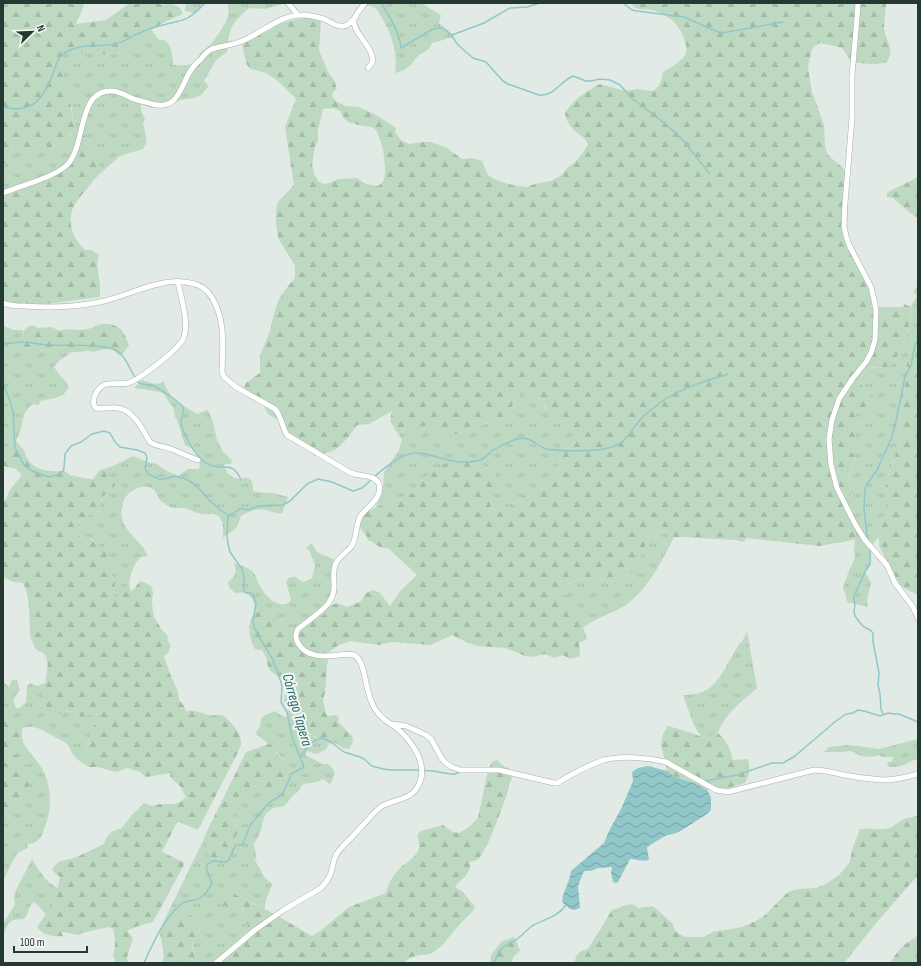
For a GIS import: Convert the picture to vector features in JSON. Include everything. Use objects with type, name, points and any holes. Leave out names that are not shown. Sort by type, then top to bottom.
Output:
[{"type":"street","points":[[288,3],[298,15]]},
{"type":"street","points":[[365,3],[354,19],[355,26],[371,55],[372,63],[368,68]]},
{"type":"street","points":[[858,3],[852,76],[852,118],[844,226],[849,245],[871,287],[876,310],[875,340],[871,353],[866,362],[839,399],[832,420],[829,439],[831,465],[837,488],[855,524],[865,540],[887,565],[895,582],[913,607],[918,618]]},
{"type":"street","points":[[3,193],[48,176],[68,164],[77,146],[89,103],[95,96],[104,92],[112,91],[158,106],[169,104],[178,96],[193,68],[208,51],[242,41],[280,20],[298,15],[324,19],[337,26],[346,26],[356,17]]},
{"type":"street","points":[[178,282],[186,322],[184,338],[180,344],[138,378],[127,383],[109,384],[100,388],[93,399],[93,404],[96,408],[120,408],[126,411],[140,424],[153,445],[171,449],[198,460]]},
{"type":"street","points":[[3,304],[43,307],[67,306],[94,303],[122,296],[157,284],[178,282],[200,286],[207,291],[218,312],[223,332],[222,372],[224,377],[236,387],[275,409],[287,435],[349,472],[356,475],[373,478],[379,484],[380,490],[374,502],[360,517],[351,546],[335,564],[334,594],[328,605],[298,629],[296,635],[298,645],[309,653],[321,656],[351,654],[356,657],[362,668],[371,701],[378,714],[399,730],[419,757],[422,765],[421,781],[415,791],[409,796],[383,806],[369,818],[337,853],[331,873],[321,888],[282,911],[255,930],[216,963]]},
{"type":"street","points":[[389,723],[406,726],[426,735],[431,740],[442,759],[447,764],[460,770],[499,770],[554,783],[557,783],[597,762],[607,759],[621,758],[659,760],[666,762],[722,792],[728,792],[814,770],[885,780],[918,774]]},
{"type":"green space","points":[[3,3],[85,3],[76,24],[106,20],[130,3],[157,3],[162,5],[171,4],[180,8],[183,14],[164,22],[147,32],[136,40],[133,48],[123,52],[112,55],[75,53],[68,51],[62,54],[60,66],[69,88],[72,116],[76,126],[65,139],[50,149],[41,144],[23,148],[13,144],[8,159],[3,166]]},
{"type":"green space","points":[[186,3],[205,3],[194,13],[185,11]]},
{"type":"green space","points":[[227,3],[287,3],[265,9],[249,8],[237,19],[233,24],[228,39],[227,52],[216,60],[204,81],[209,86],[200,96],[180,100],[166,108],[152,108],[141,104],[141,110],[145,119],[143,123],[147,142],[143,149],[120,156],[103,171],[97,164],[87,137],[68,168],[49,179],[3,197],[3,166],[8,159],[13,144],[23,148],[41,144],[50,149],[55,147],[71,134],[74,122],[67,83],[59,65],[62,54],[68,51],[75,53],[112,55],[123,52],[151,29],[158,39],[164,40],[169,45],[172,51],[173,65],[191,64],[196,60],[201,52],[211,44],[227,20]]},
{"type":"green space","points":[[422,3],[441,15],[439,23],[449,31],[455,40],[450,38],[432,43],[428,49],[418,56],[406,69],[395,73],[395,52],[389,31],[378,11],[372,7],[362,4]]},
{"type":"green space","points":[[630,3],[886,3],[884,28],[890,49],[887,62],[874,64],[851,62],[843,49],[820,43],[812,49],[808,66],[812,92],[824,125],[825,147],[828,155],[843,168],[848,183],[847,230],[852,247],[859,259],[876,307],[903,307],[904,304],[911,307],[910,324],[901,350],[892,364],[884,368],[869,367],[859,380],[864,390],[872,395],[876,402],[873,410],[866,415],[858,411],[854,412],[859,420],[854,445],[851,451],[856,459],[849,474],[849,481],[854,488],[847,500],[849,514],[857,532],[853,540],[819,546],[747,538],[743,542],[736,540],[674,537],[665,531],[660,530],[652,533],[632,573],[617,578],[610,584],[599,579],[587,578],[579,579],[561,586],[573,613],[583,615],[590,623],[583,627],[587,639],[579,643],[580,656],[570,659],[563,655],[554,658],[545,654],[532,657],[525,656],[506,648],[477,646],[452,635],[431,645],[392,642],[379,645],[350,641],[337,646],[328,653],[329,658],[323,700],[326,714],[328,716],[337,715],[339,719],[338,722],[352,736],[353,742],[349,749],[343,748],[335,743],[324,743],[310,734],[306,729],[307,722],[301,715],[298,702],[299,689],[296,679],[286,677],[281,674],[281,677],[271,672],[265,654],[262,650],[257,650],[254,648],[250,638],[249,627],[254,613],[263,607],[270,610],[298,634],[312,621],[329,612],[330,606],[337,603],[347,607],[361,601],[366,593],[374,590],[380,593],[390,606],[401,590],[417,575],[388,548],[379,547],[368,540],[359,526],[365,513],[417,491],[423,479],[432,472],[444,464],[461,459],[478,463],[490,470],[498,480],[502,490],[485,490],[490,498],[491,506],[496,512],[513,506],[529,491],[552,486],[557,473],[559,459],[564,451],[579,439],[554,419],[546,408],[544,402],[526,391],[520,394],[515,400],[510,411],[504,417],[445,438],[431,426],[407,427],[398,434],[390,421],[392,411],[369,424],[357,425],[338,448],[330,452],[314,456],[310,451],[292,442],[283,434],[278,420],[269,415],[263,405],[242,393],[246,383],[260,373],[260,356],[270,331],[278,301],[295,278],[295,266],[278,238],[276,211],[278,202],[294,185],[285,127],[296,99],[278,81],[266,73],[251,69],[247,65],[242,45],[270,30],[275,25],[284,22],[304,18],[321,20],[319,50],[328,72],[334,80],[337,89],[333,92],[332,96],[337,102],[346,106],[359,107],[378,116],[396,128],[395,132],[401,140],[409,144],[431,142],[447,148],[462,159],[472,158],[482,161],[488,175],[494,179],[508,184],[526,187],[551,181],[562,175],[567,168],[583,153],[588,144],[567,121],[565,113],[580,96],[600,84],[626,91],[637,89],[652,91],[659,85],[663,72],[685,56],[687,49],[685,40],[672,20],[654,11],[640,9]],"holes":[[[334,108],[340,111],[348,122],[372,127],[377,131],[383,149],[385,168],[383,182],[378,186],[364,183],[357,178],[338,179],[325,184],[319,182],[314,174],[312,165],[315,146],[318,141],[318,130],[323,109]]]},
{"type":"green space","points":[[84,135],[87,137],[97,164],[103,171],[92,182],[74,206],[71,213],[71,226],[76,239],[85,250],[91,250],[99,255],[97,264],[100,297],[46,304],[19,304],[3,302],[3,197],[49,179],[68,168]]},
{"type":"green space","points":[[918,177],[918,218],[893,198],[887,197],[887,194],[888,192]]},
{"type":"green space","points":[[918,286],[918,333],[912,344],[907,361],[904,397],[900,413],[901,438],[887,479],[885,492],[887,510],[878,532],[879,537],[871,547],[871,562],[865,572],[871,583],[867,600],[868,607],[847,602],[843,588],[855,558],[854,537],[857,532],[849,514],[847,500],[853,491],[849,475],[856,459],[851,451],[854,445],[859,420],[854,412],[858,411],[872,395],[864,390],[859,380],[869,367],[875,368],[892,364],[901,350],[910,324],[911,306],[917,296],[913,291]]},
{"type":"green space","points":[[101,324],[116,326],[120,328],[125,335],[129,345],[120,356],[113,350],[108,349],[94,352],[63,353],[30,347],[24,348],[19,341],[26,329],[33,325],[38,328],[52,327],[59,331],[67,329],[85,329]]},
{"type":"green space","points":[[3,326],[14,330],[23,330],[24,348],[30,347],[55,352],[71,353],[60,360],[54,367],[69,386],[67,390],[61,396],[40,401],[39,405],[33,404],[27,409],[24,414],[16,441],[21,447],[15,451],[3,451]]},
{"type":"green space","points":[[918,333],[918,595],[904,588],[899,583],[879,546],[878,532],[887,510],[885,492],[887,479],[901,438],[900,413],[904,397],[907,361],[912,344]]},
{"type":"green space","points":[[142,380],[156,384],[164,381],[166,388],[173,399],[197,414],[208,410],[213,422],[217,440],[223,452],[232,460],[231,464],[226,464],[223,466],[227,473],[237,479],[250,479],[253,484],[253,491],[255,492],[273,493],[288,497],[282,513],[262,509],[255,510],[241,516],[237,527],[223,538],[223,524],[218,516],[213,514],[200,514],[185,508],[174,508],[166,505],[161,501],[154,490],[148,487],[132,491],[127,495],[123,503],[121,512],[122,519],[129,532],[144,549],[148,556],[141,557],[136,562],[129,584],[120,599],[115,599],[113,594],[115,580],[108,572],[108,556],[92,539],[84,540],[79,535],[80,520],[98,513],[103,496],[113,490],[112,479],[107,475],[104,469],[133,456],[147,462],[157,464],[165,470],[178,476],[188,469],[199,469],[200,467],[200,459],[198,454],[193,449],[185,445],[175,417],[174,409],[164,394],[134,388]]},
{"type":"green space","points":[[526,391],[544,402],[545,408],[579,439],[564,451],[559,459],[557,473],[552,486],[523,495],[513,506],[496,512],[493,509],[485,490],[502,490],[498,480],[490,470],[478,463],[461,459],[427,476],[423,479],[417,491],[381,505],[374,510],[381,496],[384,472],[399,450],[402,439],[398,434],[407,427],[431,426],[445,438],[504,417],[510,411],[515,400],[520,394]]},
{"type":"green space","points":[[21,447],[29,461],[35,466],[47,471],[64,470],[70,475],[93,479],[100,470],[104,469],[115,484],[113,490],[103,496],[98,513],[80,520],[79,525],[82,530],[79,535],[84,539],[88,536],[96,544],[106,549],[108,556],[108,572],[115,580],[113,594],[115,599],[120,599],[129,584],[131,591],[140,581],[151,586],[153,592],[152,601],[155,619],[167,635],[171,646],[168,653],[164,656],[178,692],[179,700],[186,711],[195,711],[211,715],[223,715],[238,731],[241,740],[241,745],[237,754],[198,830],[179,822],[176,824],[162,852],[185,863],[153,922],[127,931],[133,938],[127,957],[128,963],[115,963],[115,959],[113,957],[115,943],[114,933],[113,929],[108,927],[79,935],[62,932],[63,936],[56,936],[46,934],[37,927],[52,906],[57,892],[60,877],[52,869],[58,862],[77,857],[104,844],[110,834],[115,830],[121,829],[144,803],[152,806],[160,804],[175,804],[186,797],[180,786],[170,776],[171,773],[146,777],[140,772],[127,768],[115,772],[98,767],[89,767],[84,764],[89,741],[97,719],[90,714],[82,718],[71,711],[63,712],[47,718],[42,684],[45,683],[46,680],[48,668],[47,660],[44,654],[36,649],[31,638],[27,594],[23,583],[14,582],[3,577],[3,502],[9,491],[22,475],[16,469],[4,466],[3,451],[15,451]]},
{"type":"green space","points":[[660,530],[665,531],[674,537],[654,574],[634,598],[626,605],[590,623],[583,616],[573,614],[561,586],[579,579],[587,578],[599,579],[610,584],[617,578],[632,573],[652,533]]},
{"type":"green space","points":[[312,544],[317,552],[339,562],[336,574],[338,592],[333,598],[329,612],[312,621],[298,634],[270,610],[259,609],[257,611],[252,598],[248,594],[235,593],[229,587],[228,582],[235,574],[234,563],[246,567],[253,572],[262,589],[273,601],[280,604],[288,603],[291,600],[286,582],[288,579],[291,577],[296,577],[304,582],[312,578],[315,565],[309,550],[306,548]]},
{"type":"green space","points":[[747,631],[757,688],[729,714],[718,733],[717,732],[708,738],[703,738],[693,723],[683,695],[699,693],[706,690],[716,682],[739,644],[742,642]]},
{"type":"green space","points":[[281,673],[286,677],[296,679],[299,689],[298,702],[307,722],[309,734],[329,744],[326,749],[317,754],[307,751],[305,755],[323,764],[328,764],[333,769],[335,774],[331,783],[329,784],[323,779],[318,782],[302,785],[298,792],[284,806],[268,811],[254,844],[256,854],[255,860],[265,878],[272,884],[266,900],[265,909],[226,890],[222,905],[224,905],[228,910],[243,907],[245,922],[250,930],[242,936],[228,952],[212,963],[198,963],[193,949],[193,941],[200,929],[165,933],[162,943],[159,931],[203,841],[206,851],[233,838],[237,826],[229,804],[237,799],[248,787],[265,786],[286,761],[257,735],[256,732],[260,726],[261,719],[265,715],[275,711],[282,716],[287,717],[288,711],[293,708],[292,702],[284,703],[285,692]]},
{"type":"green space","points":[[12,680],[17,680],[20,690],[14,699],[16,708],[20,708],[26,702],[27,686],[30,683],[38,686],[42,684],[47,718],[63,712],[71,711],[82,718],[90,714],[97,719],[89,741],[84,764],[74,756],[66,742],[41,729],[32,727],[22,728],[22,733],[9,730],[8,723],[3,713],[3,681],[9,687]]},
{"type":"green space","points":[[3,713],[8,723],[9,730],[22,733],[22,737],[11,747],[3,749]]},
{"type":"green space","points":[[668,726],[703,738],[708,738],[717,732],[728,745],[732,760],[748,759],[749,771],[745,783],[729,788],[707,790],[694,783],[675,777],[667,771],[661,744],[663,734]]},
{"type":"green space","points":[[22,737],[26,747],[41,767],[48,784],[50,801],[48,819],[41,837],[37,841],[27,844],[28,848],[16,855],[3,881],[3,815],[10,805],[24,793],[29,771],[19,756],[14,754],[4,764],[3,749],[11,747]]},
{"type":"green space","points":[[918,739],[918,759],[896,767],[887,766],[888,762],[893,761],[893,757],[883,757],[879,755],[871,757],[861,756],[851,751],[824,752],[829,747],[848,745],[879,749]]},
{"type":"green space","points":[[269,744],[279,757],[286,761],[290,782],[278,794],[267,792],[265,786],[249,787],[230,804],[237,826],[236,835],[234,838],[225,843],[228,846],[220,858],[216,859],[210,857],[206,851],[203,841],[246,752]]},
{"type":"green space","points":[[14,754],[19,756],[29,771],[30,778],[28,788],[21,797],[10,805],[3,815],[3,764],[6,763]]},
{"type":"green space","points":[[497,760],[505,767],[509,768],[512,779],[508,792],[490,839],[485,848],[478,859],[469,862],[470,869],[455,887],[463,892],[475,907],[443,944],[435,951],[429,954],[413,957],[404,963],[212,963],[220,954],[228,952],[242,936],[250,930],[242,915],[244,909],[243,907],[228,910],[224,905],[221,906],[222,895],[226,890],[273,913],[312,936],[349,907],[386,893],[389,883],[395,874],[415,855],[419,849],[417,835],[421,831],[443,825],[453,832],[459,833],[469,827],[478,818],[488,770],[492,762]]},
{"type":"green space","points":[[918,816],[918,875],[844,963],[574,963],[578,953],[588,949],[612,910],[630,904],[638,908],[653,906],[672,923],[676,932],[685,937],[703,937],[713,932],[742,927],[764,916],[788,892],[798,889],[816,888],[824,885],[839,875],[849,863],[860,829],[886,829],[904,819]]},
{"type":"green space","points":[[32,859],[47,880],[58,888],[52,907],[51,906],[46,914],[34,902],[24,919],[13,920],[8,924],[3,935],[3,924],[14,906],[15,892]]},
{"type":"green space","points":[[185,911],[196,920],[201,927],[192,945],[198,963],[162,963],[164,956],[162,944],[166,929]]},
{"type":"green space","points":[[918,936],[918,963],[890,963],[902,947]]},
{"type":"green space","points":[[514,937],[520,951],[514,956],[511,963],[490,963],[491,955],[501,942]]},
{"type":"water","points":[[648,766],[667,771],[675,777],[694,783],[707,790],[711,797],[711,810],[679,832],[665,836],[647,847],[649,860],[644,861],[630,859],[618,882],[616,883],[613,882],[611,873],[612,867],[585,871],[578,886],[580,908],[575,910],[570,909],[562,901],[571,871],[604,843],[633,781],[632,772],[638,768]]},
{"type":"waterway","points":[[3,107],[13,109],[28,107],[35,103],[48,85],[60,58],[68,51],[79,47],[109,45],[121,42],[146,30],[186,19],[195,13],[205,3]]},
{"type":"waterway","points":[[381,3],[391,19],[401,48],[431,30],[442,28],[452,35],[457,44],[473,58],[486,62],[503,81],[539,95],[549,94],[573,76],[586,81],[600,79],[610,80],[620,85],[633,99],[683,140],[709,173]]},
{"type":"waterway","points":[[452,35],[484,23],[510,8],[527,7],[540,3]]},
{"type":"waterway","points":[[623,3],[632,10],[684,17],[722,33],[783,22]]},
{"type":"waterway","points":[[868,541],[864,510],[865,489],[877,470],[892,437],[905,377],[911,365],[915,345],[918,339]]},
{"type":"waterway","points":[[3,343],[8,344],[21,342],[46,345],[96,346],[106,347],[119,352],[125,359],[139,383],[154,386],[181,405],[184,411],[181,424],[197,455],[206,463],[211,465],[232,468],[241,480]]},
{"type":"waterway","points":[[374,477],[393,462],[410,454],[422,453],[452,461],[473,462],[482,460],[495,449],[519,438],[529,439],[544,448],[555,450],[574,451],[612,447],[618,445],[626,439],[642,417],[661,402],[693,385],[728,374]]},
{"type":"waterway","name":"Córrego Tapera","points":[[3,383],[13,412],[15,448],[24,465],[32,471],[49,477],[57,475],[63,471],[65,454],[71,446],[81,442],[92,434],[104,431],[110,433],[120,447],[145,453],[147,457],[145,468],[148,474],[159,479],[175,476],[186,479],[196,485],[207,498],[228,515]]},
{"type":"waterway","points":[[228,515],[233,514],[241,508],[247,510],[259,506],[283,505],[290,501],[307,484],[318,479],[332,482],[353,491],[362,488],[371,480]]},
{"type":"waterway","points":[[144,963],[159,932],[174,911],[182,903],[198,899],[205,894],[212,883],[206,869],[208,864],[212,861],[226,862],[229,860],[236,845],[241,845],[243,843],[251,824],[270,802],[282,795],[291,774],[304,767],[292,737],[287,712],[281,702],[281,682],[272,658],[254,627],[253,621],[256,604],[254,597],[251,593],[246,593],[244,591],[244,576],[242,569],[230,552],[227,534],[228,515]]},
{"type":"waterway","points":[[870,548],[870,564],[854,596],[854,611],[855,616],[861,624],[873,633],[873,642],[879,673],[878,685],[883,714]]},
{"type":"waterway","points":[[705,781],[737,775],[772,763],[783,763],[795,756],[836,721],[846,714],[853,713],[858,710],[880,716],[888,713],[899,714],[918,722]]},
{"type":"waterway","points":[[300,757],[312,743],[323,738],[344,752],[360,757],[372,766],[383,769],[433,771],[450,774],[460,772]]},
{"type":"waterway","points":[[493,963],[503,947],[518,938],[532,926],[559,912],[566,905]]}]
